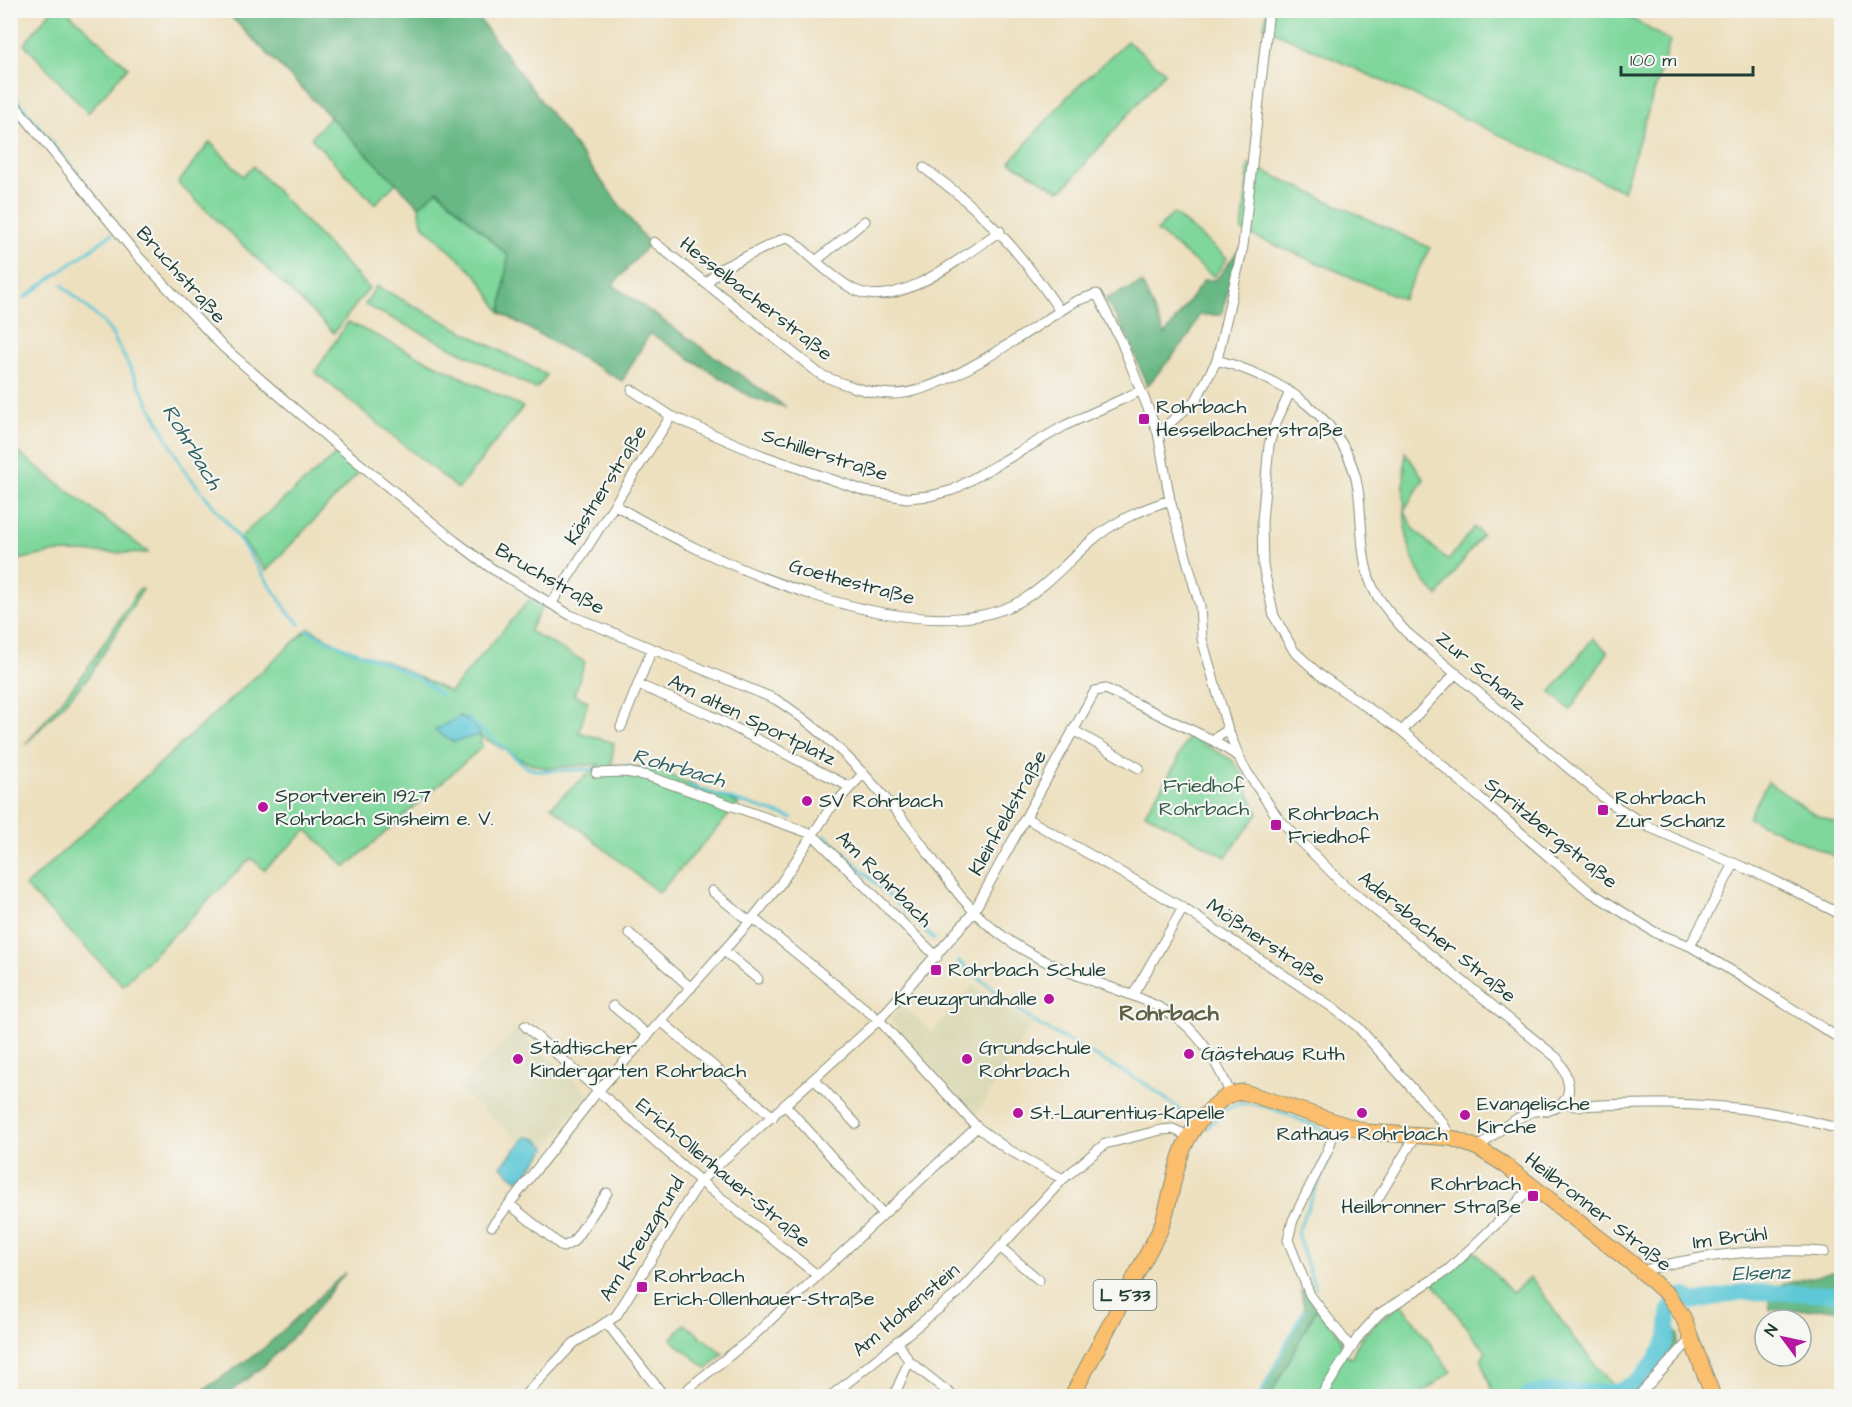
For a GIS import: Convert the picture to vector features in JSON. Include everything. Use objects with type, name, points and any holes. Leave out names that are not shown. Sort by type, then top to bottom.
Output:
[{"type":"main road","name":"Heilbronner Straße","points":[[1231,1095],[1244,1092],[1256,1094],[1367,1132],[1451,1138],[1478,1148],[1532,1185],[1659,1286],[1683,1317],[1713,1396]]},
{"type":"main road","points":[[1195,1127],[1231,1095]]},
{"type":"main road","name":"L 533","points":[[1072,1396],[1160,1230],[1168,1210],[1179,1154],[1195,1127]]},
{"type":"street","points":[[1158,433],[1196,400],[1218,360],[1243,246],[1269,10]]},
{"type":"street","name":"Bruchstraße","points":[[10,99],[136,254],[222,346],[333,442],[491,568],[551,604],[597,627],[775,699],[824,735],[862,775],[912,832],[973,913],[1033,956],[1133,995],[1179,1020],[1205,1046],[1231,1095]]},
{"type":"street","points":[[924,168],[973,204],[1000,231],[1028,264],[1060,311]]},
{"type":"street","points":[[817,260],[865,221]]},
{"type":"street","points":[[707,283],[720,269],[785,238],[792,240],[853,289],[872,295],[889,294],[926,279],[1000,231]]},
{"type":"street","name":"Hesselbacherstraße","points":[[654,242],[821,375],[853,389],[894,394],[925,389],[950,379],[1076,301],[1097,294]]},
{"type":"street","name":"Adersbacher Straße","points":[[1097,294],[1121,340],[1158,433],[1170,500],[1200,606],[1202,639],[1228,730],[1239,757],[1278,818],[1342,883],[1557,1058],[1567,1074],[1570,1088],[1565,1102]]},
{"type":"street","name":"Zur Schanz","points":[[1218,360],[1265,377],[1310,406],[1335,430],[1352,463],[1358,487],[1369,576],[1374,591],[1406,632],[1609,802],[1649,827],[1771,879],[1842,915]]},
{"type":"street","name":"Schillerstraße","points":[[632,390],[671,416],[761,455],[866,491],[907,498],[953,490],[1013,458],[1066,425],[1140,391]]},
{"type":"street","name":"Spritzbergstraße","points":[[1290,392],[1269,446],[1262,497],[1263,566],[1274,616],[1294,651],[1320,675],[1402,731],[1589,891],[1656,933],[1690,946],[1785,1002],[1842,1040]]},
{"type":"street","name":"Kästnerstraße","points":[[551,604],[671,416]]},
{"type":"street","name":"Goethestraße","points":[[615,505],[693,549],[782,583],[856,606],[932,620],[963,619],[995,612],[1021,601],[1050,581],[1092,540],[1114,525],[1136,512],[1170,500]]},
{"type":"street","name":"Am alten Sportplatz","points":[[621,727],[652,649]]},
{"type":"street","points":[[1402,731],[1456,673]]},
{"type":"street","name":"Am alten Sportplatz","points":[[639,685],[710,715],[796,762],[850,787]]},
{"type":"street","name":"Kleinfeldstraße","points":[[973,913],[1095,691],[1106,689],[1212,740],[1239,757]]},
{"type":"street","points":[[1073,730],[1139,768]]},
{"type":"street","points":[[1212,740],[1228,730]]},
{"type":"street","name":"Am Rohrbach","points":[[596,773],[625,772],[648,776],[812,834],[937,957]]},
{"type":"street","points":[[492,1226],[598,1091],[751,920],[829,810],[862,775]]},
{"type":"street","name":"Mößnerstraße","points":[[1026,818],[1183,908],[1358,1027],[1442,1122],[1451,1138]]},
{"type":"street","points":[[1690,946],[1734,864]]},
{"type":"street","points":[[712,891],[879,1020],[977,1127],[1007,1149],[1063,1179]]},
{"type":"street","points":[[1133,995],[1183,908]]},
{"type":"street","name":"Am Kreuzgrund","points":[[524,1396],[574,1343],[616,1316],[700,1181],[815,1080],[879,1020],[937,957],[973,913]]},
{"type":"street","points":[[629,933],[691,988]]},
{"type":"street","points":[[724,951],[758,979]]},
{"type":"street","points":[[613,1006],[648,1035]]},
{"type":"street","points":[[662,1021],[772,1117]]},
{"type":"street","name":"Erich-Ollenhauer-Straße","points":[[525,1026],[700,1181],[817,1275]]},
{"type":"street","points":[[815,1080],[856,1124]]},
{"type":"street","points":[[1478,1148],[1513,1121],[1533,1112],[1550,1110],[1565,1102],[1574,1106],[1640,1103],[1714,1106],[1792,1116],[1842,1129]]},
{"type":"street","points":[[786,1106],[883,1214]]},
{"type":"street","points":[[1337,1123],[1328,1149],[1293,1220],[1288,1240],[1310,1295],[1352,1348]]},
{"type":"street","points":[[683,1396],[690,1387],[749,1340],[977,1127]]},
{"type":"street","name":"Am Hohenstein","points":[[831,1396],[958,1293],[1063,1179],[1105,1144],[1161,1130],[1195,1127]]},
{"type":"street","points":[[1377,1200],[1416,1135]]},
{"type":"street","points":[[1321,1396],[1352,1348],[1379,1314],[1448,1270],[1510,1211],[1532,1185]]},
{"type":"street","points":[[509,1204],[563,1247],[573,1242],[607,1193]]},
{"type":"street","points":[[1000,1247],[1039,1280]]},
{"type":"street","name":"Im Brühl","points":[[1641,1271],[1666,1264],[1767,1251],[1824,1251]]},
{"type":"street","points":[[606,1322],[664,1396]]},
{"type":"street","points":[[1638,1396],[1692,1338]]},
{"type":"street","points":[[897,1341],[909,1361],[953,1396]]},
{"type":"street","points":[[894,1396],[909,1361]]},
{"type":"shaded area","name":"Grundschule Rohrbach","points":[[973,985],[1010,1012],[1033,1023],[975,1117],[890,1019],[903,1006],[932,1032]]},
{"type":"shaded area","name":"Städtischer Kindergarten Rohrbach","points":[[516,1029],[589,1094],[548,1146],[530,1131],[521,1142],[458,1089]]},
{"type":"green space","points":[[1267,10],[1617,10],[1670,41],[1623,191],[1264,27]]},
{"type":"green space","points":[[51,11],[67,11],[128,67],[88,113],[24,44]]},
{"type":"green space","points":[[225,11],[473,11],[649,244],[613,285],[786,407],[752,398],[650,333],[622,381],[501,313],[508,256],[438,190],[419,206]]},
{"type":"green space","points":[[1127,41],[1165,72],[1064,188],[1058,190],[1010,162],[1068,96]]},
{"type":"green space","points":[[330,117],[396,183],[375,204],[311,138]]},
{"type":"green space","points":[[210,142],[243,176],[253,166],[369,288],[334,333],[178,183]]},
{"type":"green space","points":[[1249,164],[1430,248],[1403,299],[1242,231]]},
{"type":"green space","points":[[437,190],[508,256],[501,313],[479,278],[422,224],[419,206]]},
{"type":"green space","points":[[1173,213],[1227,258],[1214,277],[1157,231]]},
{"type":"green space","points":[[1241,247],[1221,315],[1199,315],[1190,335],[1147,386],[1128,337],[1105,299],[1142,283],[1165,335],[1204,280],[1216,280]]},
{"type":"green space","points":[[376,286],[547,375],[536,389],[365,305]]},
{"type":"green space","points":[[348,322],[523,407],[458,489],[315,372]]},
{"type":"green space","points":[[14,449],[149,553],[57,552],[11,561],[10,477]]},
{"type":"green space","points":[[340,451],[362,469],[266,571],[240,537]]},
{"type":"green space","points":[[1405,452],[1424,479],[1404,509],[1404,490]]},
{"type":"green space","points":[[1405,511],[1414,529],[1448,561],[1474,527],[1482,534],[1438,596],[1425,582],[1416,566],[1406,530]]},
{"type":"green space","points":[[139,589],[143,589],[88,678],[24,746],[86,671]]},
{"type":"green space","points":[[531,598],[543,606],[529,631],[585,662],[574,695],[588,701],[579,732],[614,743],[611,765],[652,768],[739,804],[659,893],[551,806],[599,764],[546,768],[528,763],[480,736],[482,747],[346,867],[307,830],[264,870],[251,858],[123,985],[25,886],[309,628],[344,648],[390,663],[450,692]]},
{"type":"green space","points":[[1593,638],[1608,652],[1570,710],[1551,692]]},
{"type":"green space","name":"Friedhof Rohrbach","points":[[1189,736],[1232,760],[1245,777],[1244,783],[1258,814],[1226,857],[1145,813],[1178,761]]},
{"type":"green space","points":[[1768,782],[1814,814],[1841,825],[1841,859],[1748,818]]},
{"type":"green space","points":[[1474,1251],[1512,1293],[1531,1277],[1572,1336],[1613,1386],[1572,1389],[1548,1385],[1520,1396],[1494,1396],[1481,1361],[1486,1350],[1478,1343],[1433,1282]]},
{"type":"green space","points":[[1841,1270],[1841,1309],[1770,1308],[1768,1288]]},
{"type":"green space","points":[[346,1272],[300,1329],[266,1364],[225,1396],[195,1396],[263,1349]]},
{"type":"green space","points":[[1304,1289],[1317,1308],[1270,1396],[1259,1396],[1304,1308],[1301,1291]]},
{"type":"green space","points":[[1402,1304],[1451,1372],[1417,1396],[1270,1396],[1317,1308],[1340,1336],[1344,1354],[1352,1357],[1365,1334],[1379,1320]]},
{"type":"green space","points":[[1671,1322],[1678,1335],[1677,1345],[1634,1396],[1520,1396],[1532,1388],[1545,1386],[1591,1388],[1622,1381],[1635,1374],[1656,1354]]},
{"type":"green space","points":[[685,1324],[723,1354],[707,1369],[671,1339]]},
{"type":"water","points":[[460,716],[474,725],[480,735],[453,742],[435,730]]},
{"type":"water","points":[[526,1137],[536,1138],[547,1148],[522,1178],[516,1179],[501,1166]]},
{"type":"waterway","name":"Rohrbach","points":[[10,91],[97,199]]},
{"type":"waterway","name":"Rohrbach","points":[[24,298],[112,234]]},
{"type":"waterway","name":"Rohrbach","points":[[62,285],[104,323],[112,334],[184,470],[230,526],[288,612],[300,624]]},
{"type":"waterway","points":[[10,308],[15,305]]},
{"type":"waterway","name":"Rohrbach","points":[[307,630],[410,674],[441,695]]},
{"type":"waterway","name":"Rohrbach","points":[[466,717],[528,768],[540,771],[596,769]]},
{"type":"waterway","name":"Rohrbach","points":[[605,768],[628,766],[640,770]]},
{"type":"waterway","name":"Rohrbach","points":[[689,786],[792,818]]},
{"type":"waterway","name":"Rohrbach","points":[[825,835],[934,939]]},
{"type":"waterway","name":"Rohrbach","points":[[958,961],[1034,1022],[1149,1086],[1194,1121]]},
{"type":"waterway","name":"Rohrbach","points":[[1202,1127],[1207,1128],[1232,1106],[1254,1104],[1279,1111],[1326,1132]]},
{"type":"waterway","name":"Rohrbach","points":[[1315,1288],[1297,1233],[1337,1140]]},
{"type":"waterway","name":"Elsenz","points":[[1527,1396],[1554,1391],[1599,1393],[1627,1387],[1643,1375],[1659,1353],[1667,1337],[1670,1311],[1681,1296],[1686,1296],[1693,1302],[1743,1292],[1842,1294]]},
{"type":"waterway","name":"Rohrbach","points":[[1260,1396],[1303,1311]]},
{"type":"place","name":"Rohrbach Hesselbacherstraße","points":[[1144,419]]},
{"type":"place","name":"SV Rohrbach","points":[[807,801]]},
{"type":"place","name":"Sportverein 1927 Rohrbach Sinsheim e. V.","points":[[263,807]]},
{"type":"place","name":"Rohrbach Zur Schanz","points":[[1603,810]]},
{"type":"place","name":"Rohrbach Friedhof","points":[[1276,825]]},
{"type":"place","name":"Rohrbach Schule","points":[[936,970]]},
{"type":"place","name":"Kreuzgrundhalle","points":[[1049,999]]},
{"type":"place","name":"Gästehaus Ruth","points":[[1189,1054]]},
{"type":"place","name":"Städtischer Kindergarten Rohrbach","points":[[518,1059]]},
{"type":"place","name":"Grundschule Rohrbach","points":[[967,1059]]},
{"type":"place","name":"St.-Laurentius-Kapelle","points":[[1018,1113]]},
{"type":"place","name":"Rathaus Rohrbach","points":[[1362,1113]]},
{"type":"place","name":"Evangelische Kirche","points":[[1465,1115]]},
{"type":"place","name":"Rohrbach Heilbronner Straße","points":[[1533,1196]]},
{"type":"place","name":"Rohrbach Erich-Ollenhauer-Straße","points":[[642,1287]]},
{"type":"district","name":"Rohrbach","points":[[1169,1013]]}]
